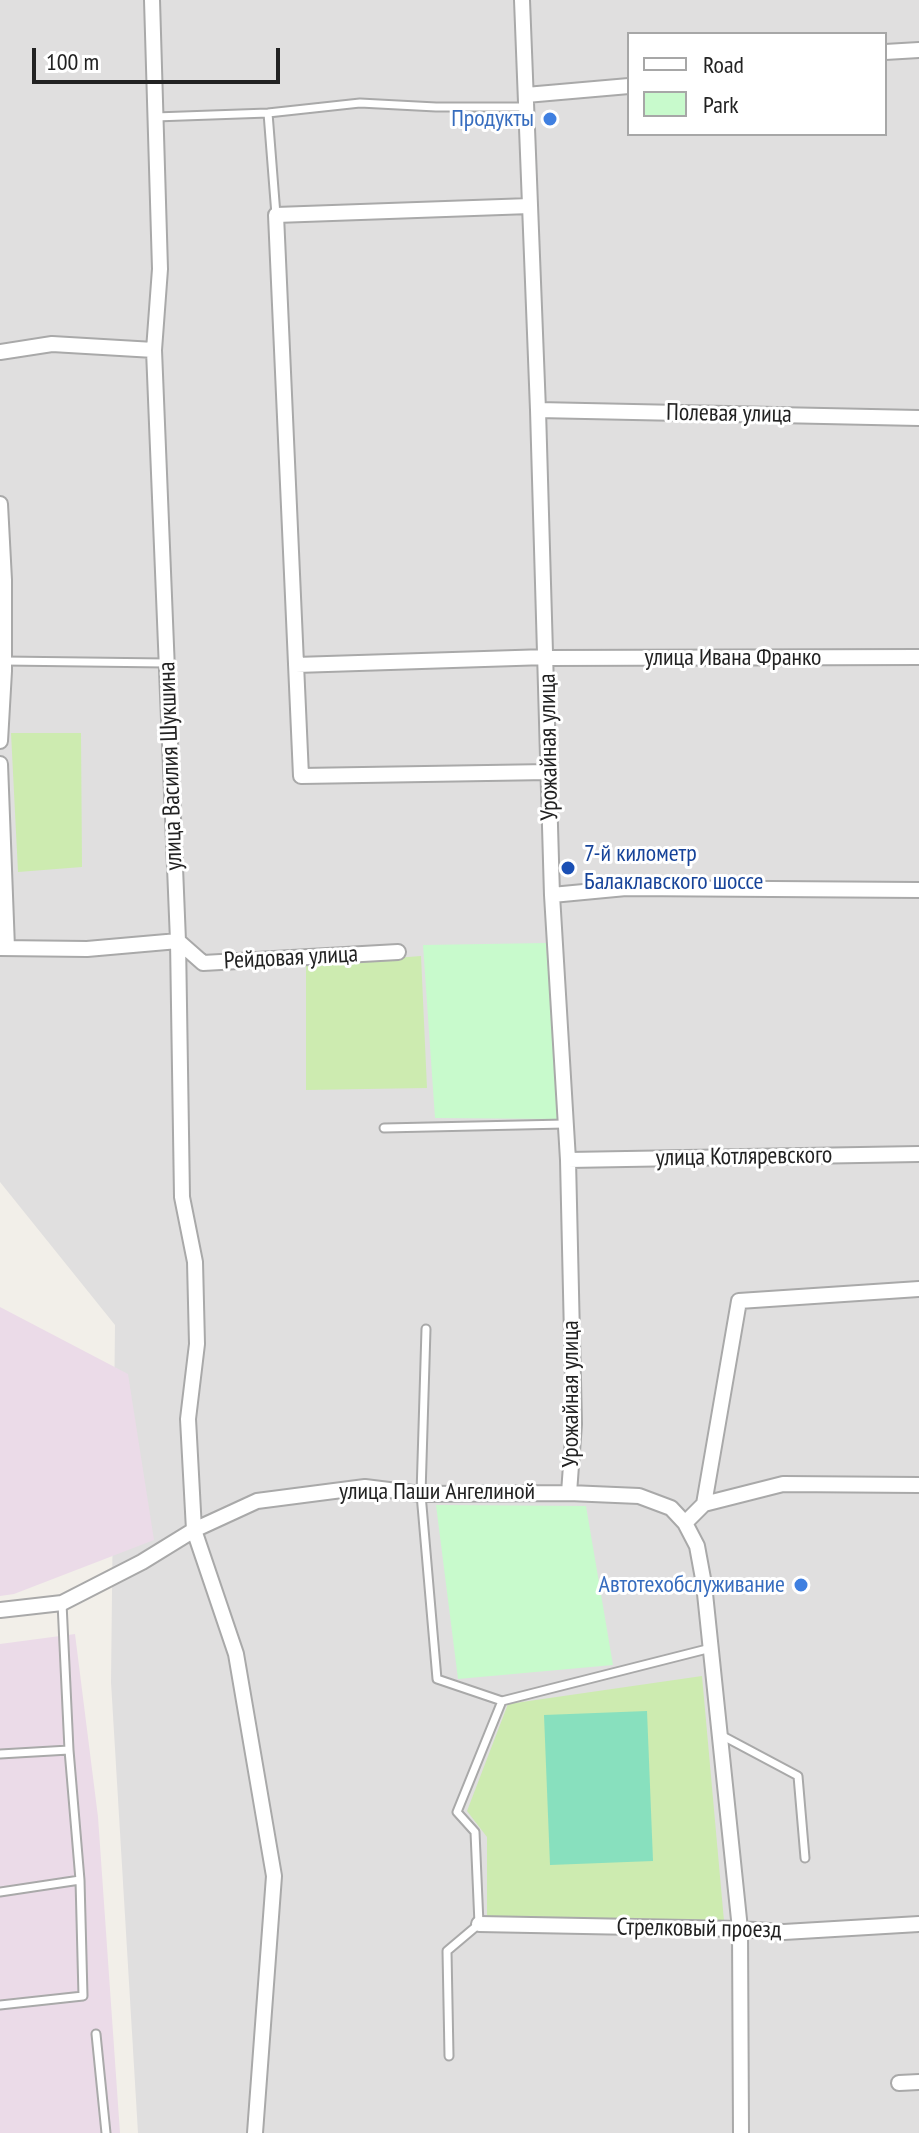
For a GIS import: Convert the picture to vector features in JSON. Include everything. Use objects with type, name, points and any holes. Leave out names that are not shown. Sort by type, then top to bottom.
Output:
[{"type":"street","name":"улица Василия Шукшина","points":[[152,0],[160,269],[154,350],[178,941],[182,1197],[195,1262],[197,1344],[188,1419],[194,1530],[236,1654],[274,1876],[255,2133]]},
{"type":"street","name":"Урожайная улица","points":[[522,0],[547,658],[552,895],[568,1160],[574,1424],[569,1493]]},
{"type":"street","points":[[887,52],[919,50]]},
{"type":"street","points":[[527,101],[627,86]]},
{"type":"street","points":[[530,206],[276,215],[301,776],[549,772]]},
{"type":"street","points":[[0,352],[52,344],[154,350]]},
{"type":"street","name":"Полевая улица","points":[[538,410],[919,418]]},
{"type":"street","points":[[0,504],[4,580],[0,741]]},
{"type":"street","name":"улица Ивана Франко","points":[[296,665],[547,658],[919,657]]},
{"type":"street","points":[[0,764],[4,948],[87,949],[178,941]]},
{"type":"street","points":[[552,895],[626,888],[919,890]]},
{"type":"street","name":"Рейдовая улица","points":[[178,941],[203,963],[398,952]]},
{"type":"street","name":"улица Котляревского","points":[[568,1160],[919,1154]]},
{"type":"street","points":[[704,1504],[739,1301],[919,1289]]},
{"type":"street","points":[[741,2133],[740,1929],[704,1584],[697,1546],[685,1523],[704,1504],[783,1484],[919,1485]]},
{"type":"street","name":"улица Паши Ангелиной","points":[[62,1603],[142,1562],[194,1530],[257,1501],[365,1487],[421,1494],[639,1496],[671,1508],[685,1523]]},
{"type":"street","points":[[0,1610],[62,1603]]},
{"type":"street","name":"Стрелковый проезд","points":[[479,1924],[784,1932],[919,1924]]},
{"type":"street","points":[[899,2083],[919,2082]]},
{"type":"lane","points":[[155,117],[268,113],[360,103],[436,107],[527,101]]},
{"type":"lane","points":[[268,113],[276,215]]},
{"type":"lane","points":[[4,661],[166,663]]},
{"type":"lane","points":[[384,1128],[565,1124]]},
{"type":"lane","points":[[426,1329],[421,1494],[437,1679],[502,1701],[711,1648]]},
{"type":"lane","points":[[0,2005],[83,1996],[80,1880],[69,1750],[62,1603]]},
{"type":"lane","points":[[449,2056],[447,1951],[479,1924],[475,1832],[457,1812],[502,1701]]},
{"type":"lane","points":[[719,1734],[798,1776],[805,1858]]},
{"type":"lane","points":[[0,1754],[69,1750]]},
{"type":"lane","points":[[0,1892],[80,1880]]},
{"type":"lane","points":[[96,2034],[106,2133]]},
{"type":"shaded area","points":[[0,0],[919,0],[919,2133],[138,2133],[111,1682],[115,1325],[0,1182]]},
{"type":"shaded area","points":[[0,1307],[128,1374],[154,1540],[14,1594],[0,1596]]},
{"type":"shaded area","points":[[75,1634],[98,1817],[120,2133],[0,2133],[0,1644]]},
{"type":"green space","points":[[11,733],[81,733],[82,867],[18,872]]},
{"type":"green space","points":[[546,943],[559,1119],[435,1118],[423,945]]},
{"type":"green space","points":[[421,956],[427,1088],[306,1090],[306,965]]},
{"type":"green space","points":[[436,1505],[586,1506],[613,1665],[458,1679]]},
{"type":"green space","points":[[702,1676],[724,1921],[487,1917],[487,1837],[467,1811],[508,1704]]},
{"type":"green space","points":[[647,1711],[653,1861],[550,1865],[544,1715]]},
{"type":"place","name":"Продукты","points":[[550,119]]},
{"type":"place","name":"7-й километр Балаклавского шоссе","points":[[568,868]]},
{"type":"place","name":"Автотехобслуживание","points":[[801,1585]]}]
